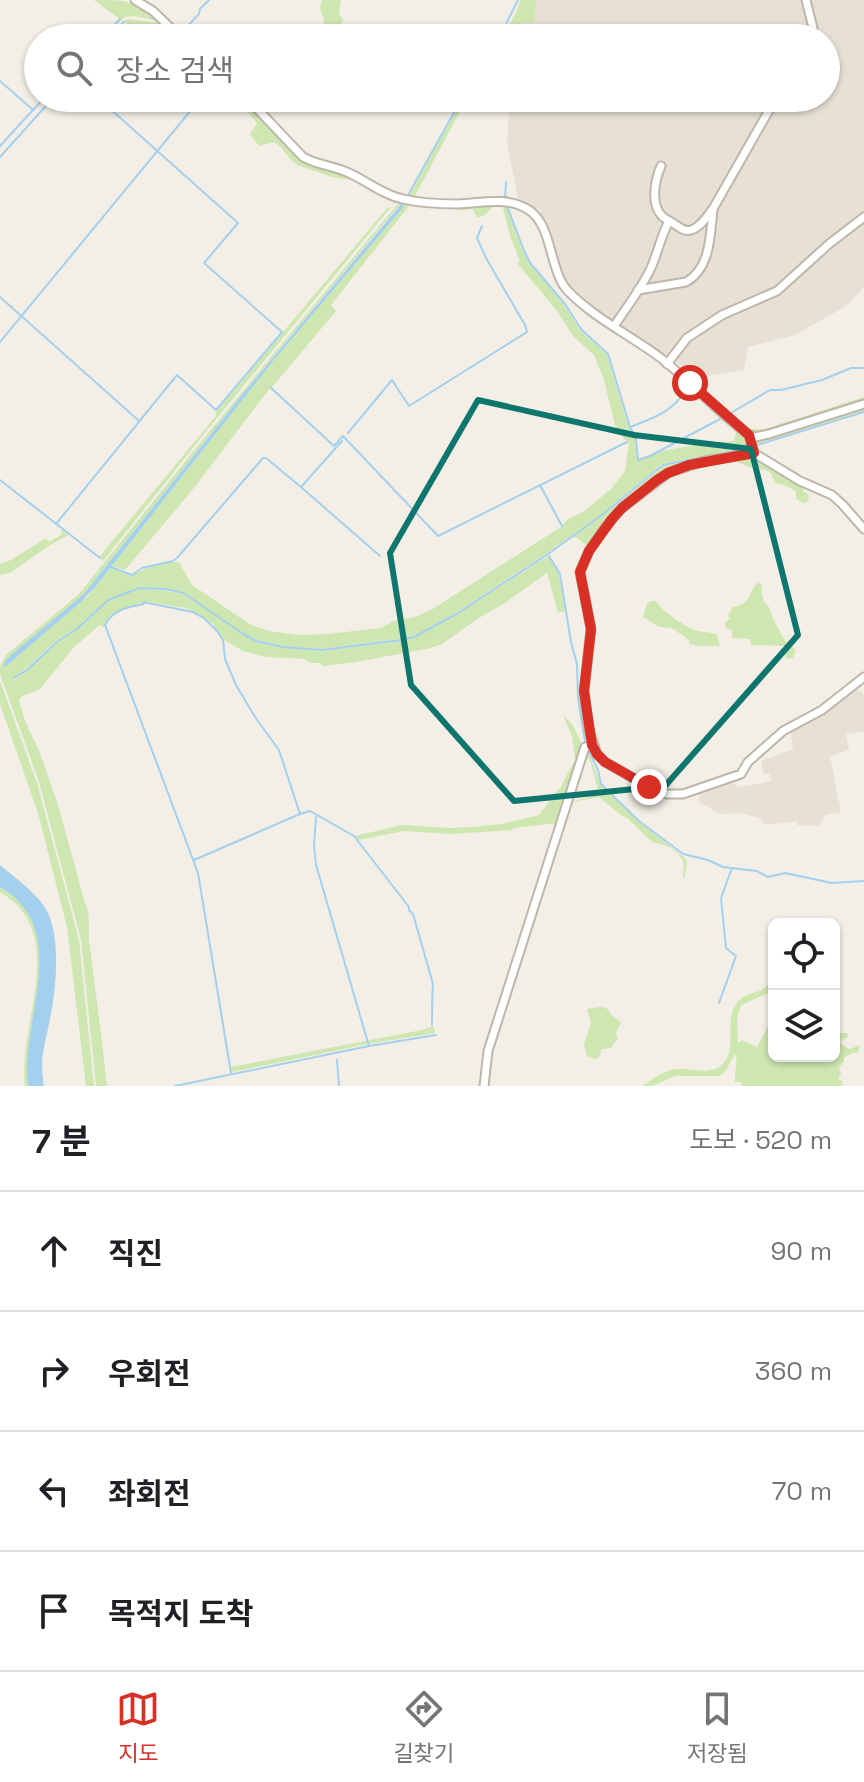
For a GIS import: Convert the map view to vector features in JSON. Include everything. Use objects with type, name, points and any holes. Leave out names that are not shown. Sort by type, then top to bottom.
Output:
[{"type":"street","points":[[135,0],[166,24]]},
{"type":"street","points":[[806,0],[812,24]]},
{"type":"street","points":[[260,112],[303,157],[348,172],[392,196],[448,204],[506,201],[529,210],[541,223],[566,288],[588,309],[667,364],[749,435],[769,434],[864,404]]},
{"type":"street","points":[[661,166],[655,193],[659,212],[663,218],[690,231],[702,223],[714,207],[768,112]]},
{"type":"street","points":[[638,290],[686,282],[692,278],[706,258],[714,207]]},
{"type":"street","points":[[667,364],[687,338],[722,315],[777,291],[864,217]]},
{"type":"street","points":[[614,326],[650,269],[669,221]]},
{"type":"street","points":[[749,435],[754,453]]},
{"type":"street","points":[[864,529],[832,495],[800,481],[754,453],[704,461],[668,473],[622,508],[589,551],[580,572],[591,629],[584,691],[592,745],[605,762],[666,794],[683,794],[741,774],[748,762],[783,731],[817,714],[864,677]]},
{"type":"street","points":[[484,1086],[488,1051],[557,831],[585,747],[592,745]]},
{"type":"highlighted area","points":[[478,400],[634,435],[751,449],[798,635],[665,786],[514,801],[411,685],[390,553]]},
{"type":"shaded area","points":[[527,0],[864,0],[864,287],[846,306],[795,335],[748,347],[744,370],[702,377],[631,338],[584,307],[563,275],[540,210],[518,200],[507,142],[509,112],[840,112],[840,24],[519,24]]},
{"type":"shaded area","points":[[854,687],[864,694],[864,731],[846,734],[849,750],[830,756],[841,812],[826,815],[818,826],[797,825],[797,821],[765,825],[760,818],[739,813],[721,814],[699,802],[700,789],[708,786],[736,783],[737,788],[771,781],[770,774],[764,774],[761,761],[793,749],[790,728]]},
{"type":"green space","points":[[94,0],[130,3],[159,21],[133,16],[115,24],[120,19]]},
{"type":"green space","points":[[322,0],[341,0],[341,24],[323,24],[320,8]]},
{"type":"green space","points":[[521,0],[536,0],[534,22],[510,24]]},
{"type":"green space","points":[[129,19],[163,24],[128,24],[124,21],[120,24],[123,21]]},
{"type":"green space","points":[[248,112],[258,112],[296,154],[339,171],[396,201],[103,561],[100,556],[216,416],[216,412],[394,201],[353,179],[332,177],[297,165],[274,142],[259,146],[250,134],[257,123]]},
{"type":"green space","points":[[455,112],[460,112],[414,198],[408,198]]},
{"type":"green space","points":[[400,201],[505,202],[531,265],[580,330],[607,355],[635,439],[638,460],[662,451],[734,441],[736,432],[724,418],[746,436],[751,446],[662,464],[602,514],[547,553],[457,612],[414,636],[322,649],[283,646],[246,635],[184,593],[167,588],[139,587],[108,599],[14,678],[27,671],[57,642],[77,630],[109,600],[139,589],[182,594],[256,642],[285,648],[322,651],[415,637],[459,613],[548,556],[559,574],[565,612],[558,612],[547,573],[442,644],[322,666],[305,659],[266,657],[243,651],[224,640],[212,623],[198,613],[143,601],[142,604],[113,613],[103,628],[100,625],[74,647],[40,689],[21,697],[19,701],[25,721],[58,805],[88,911],[107,1086],[96,1086],[81,940],[39,782],[0,674],[0,666],[6,655],[79,594]],"holes":[[[400,204],[404,206],[274,360],[112,566],[125,570],[193,489],[270,388],[336,311],[331,305],[409,206],[472,208],[477,218],[485,215],[495,204],[502,204],[520,261],[517,263],[557,311],[573,336],[594,355],[615,425],[629,442],[625,471],[612,488],[561,527],[431,610],[381,628],[297,635],[270,631],[251,625],[192,585],[179,562],[155,566],[131,576],[111,567],[88,596],[6,666],[84,594],[246,390]]]},
{"type":"green space","points":[[864,397],[864,402],[766,433],[757,434],[744,429],[765,429]]},
{"type":"green space","points":[[864,406],[864,411],[754,445],[756,440]]},
{"type":"green space","points":[[750,448],[656,478],[588,547],[573,537],[664,466]]},
{"type":"green space","points":[[754,454],[805,485],[803,491],[809,495],[808,502],[796,499],[796,491],[775,483],[766,470],[721,460]]},
{"type":"green space","points":[[62,530],[68,535],[10,573],[0,575],[0,564],[46,538],[49,542],[61,535]]},
{"type":"green space","points":[[757,583],[762,584],[764,602],[785,641],[796,650],[793,658],[786,659],[785,646],[751,645],[750,639],[732,638],[732,630],[726,628],[725,622],[730,619],[728,616],[732,607],[746,602]]},
{"type":"green space","points":[[651,601],[656,601],[688,626],[717,635],[720,646],[690,644],[672,628],[659,627],[643,617]]},
{"type":"green space","points":[[0,681],[37,783],[79,940],[94,1086],[86,1086],[67,927],[38,813],[0,704]]},
{"type":"green space","points":[[563,715],[572,724],[583,746],[558,823],[449,834],[404,831],[358,840],[355,836],[402,825],[472,827],[539,815],[562,785],[575,761],[572,736]]},
{"type":"green space","points":[[587,750],[605,790],[685,858],[685,877],[683,860],[676,852],[653,843],[599,797],[568,803],[599,794],[591,763],[585,753]]},
{"type":"green space","points":[[0,887],[22,906],[34,928],[39,952],[27,1061],[28,1086],[25,1086],[25,1062],[37,955],[33,931],[21,910],[0,892]]},
{"type":"green space","points":[[768,984],[768,993],[741,1005],[737,1018],[738,1043],[742,1040],[757,1047],[768,1028],[768,1062],[840,1062],[840,1033],[847,1033],[848,1037],[841,1040],[841,1044],[850,1049],[860,1045],[858,1053],[844,1058],[839,1067],[841,1074],[838,1079],[843,1086],[741,1086],[742,1082],[735,1082],[735,1054],[725,1072],[719,1076],[675,1076],[652,1086],[642,1086],[675,1069],[703,1071],[717,1068],[727,1058],[729,1051],[733,1009],[742,998]]},
{"type":"green space","points":[[587,1009],[608,1009],[621,1022],[616,1033],[618,1038],[611,1048],[602,1049],[598,1058],[594,1059],[587,1056],[584,1045],[591,1023]]},
{"type":"green space","points":[[433,1026],[435,1033],[232,1072],[231,1067]]},
{"type":"water","points":[[401,204],[404,206],[401,210],[274,360],[96,586],[5,667],[3,664],[11,655],[84,594],[246,390]]},
{"type":"water","points":[[0,865],[39,899],[48,913],[55,938],[55,980],[42,1059],[44,1086],[28,1086],[27,1061],[39,952],[34,928],[22,906],[0,887]]},
{"type":"waterway","points":[[189,24],[209,0]]},
{"type":"waterway","points":[[506,24],[518,0]]},
{"type":"waterway","points":[[115,24],[120,19]]},
{"type":"waterway","points":[[0,81],[24,102]]},
{"type":"waterway","points":[[0,146],[31,112]]},
{"type":"waterway","points":[[0,157],[40,112]]},
{"type":"waterway","points":[[56,524],[177,375],[216,410],[282,332],[204,263],[238,223],[114,112]]},
{"type":"waterway","points":[[0,342],[189,112]]},
{"type":"waterway","points":[[407,197],[454,112]]},
{"type":"waterway","points":[[505,198],[506,182]]},
{"type":"waterway","points":[[507,206],[531,264],[565,304],[581,329],[608,354],[636,439],[638,460],[722,418]]},
{"type":"waterway","points":[[348,433],[392,380],[409,406],[527,332],[477,238],[482,226]]},
{"type":"waterway","points":[[0,297],[138,420]]},
{"type":"waterway","points":[[729,414],[770,390],[822,380],[851,368],[864,368]]},
{"type":"waterway","points":[[270,387],[334,446],[343,436],[438,536],[627,442]]},
{"type":"waterway","points":[[630,427],[670,408],[688,387]]},
{"type":"waterway","points":[[757,445],[864,412]]},
{"type":"waterway","points":[[111,567],[132,575],[142,568],[173,561],[263,458],[301,487],[342,441]]},
{"type":"waterway","points":[[14,678],[77,629],[108,600],[139,588],[183,593],[256,641],[283,647],[322,650],[414,637],[458,613],[548,554],[663,465],[748,448]]},
{"type":"waterway","points":[[0,480],[100,558]]},
{"type":"waterway","points":[[540,485],[562,526]]},
{"type":"waterway","points":[[302,488],[380,556]]},
{"type":"waterway","points":[[549,556],[560,574],[577,664],[578,698],[585,742]]},
{"type":"waterway","points":[[143,602],[193,612],[217,631],[223,640],[225,659],[236,685],[279,750],[300,814],[194,860]]},
{"type":"waterway","points":[[144,604],[116,613],[105,625],[198,873],[231,1073]]},
{"type":"waterway","points":[[588,750],[601,784],[639,821],[683,854],[723,867],[757,871],[768,877],[785,873],[832,883],[864,881]]},
{"type":"waterway","points":[[300,814],[310,811],[354,836],[409,907],[433,984],[432,1025]]},
{"type":"waterway","points":[[316,817],[316,865],[369,1046]]},
{"type":"waterway","points":[[719,1003],[736,956],[726,948],[721,898],[732,868]]},
{"type":"waterway","points":[[175,1086],[436,1035]]},
{"type":"waterway","points":[[337,1060],[339,1086]]},
{"type":"route","points":[[649,787],[605,762],[592,745],[584,691],[591,629],[580,572],[589,551],[612,519],[657,480],[689,465],[754,453],[749,435],[690,383]]}]
